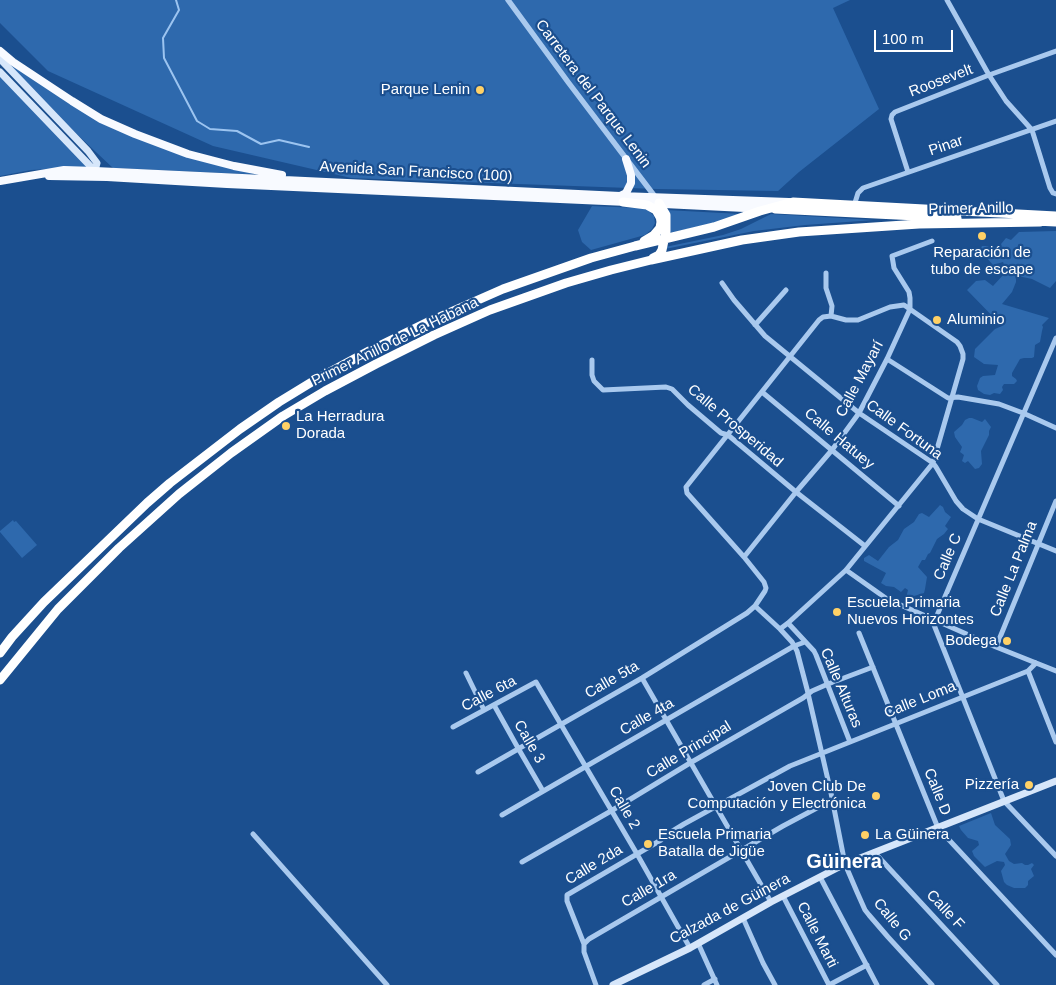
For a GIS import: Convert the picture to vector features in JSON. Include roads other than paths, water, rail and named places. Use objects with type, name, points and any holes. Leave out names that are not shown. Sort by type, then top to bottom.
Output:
[{"type":"highway","points":[[0,51],[13,62],[101,119],[135,134],[188,154],[217,162],[306,180]]},
{"type":"highway","points":[[626,159],[631,175],[631,183],[622,199],[646,205],[656,210],[660,217]]},
{"type":"highway","name":"Avenida San Francisco (100)","points":[[93,174],[107,177],[227,184],[622,199],[793,202]]},
{"type":"highway","name":"Avenida San Francisco (100)","points":[[0,181],[38,175],[65,177],[93,174],[306,180],[622,199]]},
{"type":"highway","points":[[635,246],[658,232],[661,225],[657,200]]},
{"type":"highway","points":[[651,260],[662,250],[666,231],[667,218],[657,200]]},
{"type":"highway","name":"Avenida San Francisco (100)","points":[[657,200],[767,209]]},
{"type":"highway","points":[[635,246],[714,227],[793,202],[1056,216]]},
{"type":"highway","points":[[767,209],[1056,222]]},
{"type":"highway","name":"Primer Anillo","points":[[902,225],[1040,222]]},
{"type":"highway","name":"Primer Anillo de La Habana","points":[[0,680],[58,609],[119,548],[180,494],[231,453],[283,416],[324,391],[376,364],[490,310],[566,283],[651,260],[770,236],[902,225]]},
{"type":"highway","name":"Primer Anillo de La Habana","points":[[0,653],[44,602],[147,503],[240,429],[279,402],[367,352],[468,304],[548,272],[635,246]]},
{"type":"main road","points":[[0,59],[88,151],[97,163],[93,174],[0,72]]},
{"type":"main road","name":"Calzada de Güinera","points":[[618,984],[690,948],[771,902],[845,864],[1056,781]]},
{"type":"street","name":"Carretera del Parque Lenin","points":[[508,0],[657,200]]},
{"type":"street","points":[[947,0],[989,75],[1006,101],[1032,130],[1054,193]]},
{"type":"street","name":"Roosevelt","points":[[908,172],[891,119],[895,112],[989,75],[1056,52]]},
{"type":"street","name":"Pinar","points":[[854,206],[858,193],[864,188],[1056,121]]},
{"type":"street","points":[[910,309],[909,292],[894,268],[892,256],[932,241]]},
{"type":"street","points":[[826,273],[826,288],[832,306],[831,316]]},
{"type":"street","name":"Calle Fortuna","points":[[722,283],[754,325],[789,357],[859,413],[933,463],[959,505],[978,519],[1056,551]]},
{"type":"street","points":[[754,325],[786,290]]},
{"type":"street","points":[[780,629],[846,570],[933,463],[963,354],[957,342],[904,305],[895,306],[864,318],[853,320],[831,316],[823,317],[819,320],[686,487],[686,493],[762,578],[766,588],[755,606],[780,629],[794,646]]},
{"type":"street","name":"Calle Mayarí","points":[[744,557],[832,450],[859,413],[910,309]]},
{"type":"street","name":"Calle C","points":[[935,620],[1056,338]]},
{"type":"street","points":[[887,359],[944,396],[999,404],[1056,428]]},
{"type":"street","name":"Calle Prosperidad","points":[[592,360],[594,382],[603,390],[669,387],[721,433],[728,435],[865,546]]},
{"type":"street","name":"Calle Hatuey","points":[[762,392],[899,506]]},
{"type":"street","name":"Calle La Palma","points":[[996,647],[1056,501]]},
{"type":"street","points":[[846,570],[886,598],[996,647],[1055,669]]},
{"type":"street","name":"Calle 5ta","points":[[478,772],[642,678],[747,613],[755,606]]},
{"type":"street","points":[[935,620],[934,625],[937,635],[1004,801],[1056,856]]},
{"type":"street","name":"Calle Alturas","points":[[788,623],[816,655],[850,742]]},
{"type":"street","name":"Calle D","points":[[859,633],[938,828],[1056,955]]},
{"type":"street","name":"Calle 4ta","points":[[502,815],[794,646],[805,642]]},
{"type":"street","name":"Calle G","points":[[794,646],[808,694],[845,864],[865,910],[932,985]]},
{"type":"street","points":[[1036,663],[1028,671],[1056,742]]},
{"type":"street","name":"Calle Principal","points":[[522,862],[808,694],[828,684],[873,667]]},
{"type":"street","name":"Calle Loma","points":[[822,754],[1028,671]]},
{"type":"street","points":[[466,673],[484,710]]},
{"type":"street","points":[[642,678],[771,902]]},
{"type":"street","name":"Calle 6ta","points":[[453,727],[536,682]]},
{"type":"street","name":"Calle 2","points":[[536,682],[690,948]]},
{"type":"street","name":"Calle 3","points":[[494,705],[544,791]]},
{"type":"street","points":[[670,832],[783,769],[822,754]]},
{"type":"street","name":"Calle 1ra","points":[[584,944],[588,939],[783,826],[832,800]]},
{"type":"street","points":[[253,834],[387,985]]},
{"type":"street","name":"Calle 2da","points":[[584,944],[567,897],[571,892],[661,840]]},
{"type":"street","name":"Calle F","points":[[874,852],[998,985]]},
{"type":"street","points":[[820,876],[877,985]]},
{"type":"street","name":"Calle Marti","points":[[783,896],[829,985]]},
{"type":"street","points":[[743,918],[775,985]]},
{"type":"street","points":[[698,943],[716,982],[704,985]]},
{"type":"street","points":[[584,944],[584,952],[596,985]]},
{"type":"street","points":[[829,985],[867,965]]},
{"type":"waterway","points":[[176,0],[179,10],[163,38],[164,58],[197,121],[210,129],[237,131],[261,144],[279,140],[309,147]]},
{"type":"place","name":"Parque Lenin","points":[[480,90]]},
{"type":"place","name":"Reparación de tubo de escape","points":[[982,236]]},
{"type":"place","name":"Aluminio","points":[[937,320]]},
{"type":"place","name":"La Herradura Dorada","points":[[286,426]]},
{"type":"place","name":"Escuela Primaria Nuevos Horizontes","points":[[837,612]]},
{"type":"place","name":"Bodega","points":[[1007,641]]},
{"type":"place","name":"Pizzería","points":[[1029,785]]},
{"type":"place","name":"Joven Club De Computación y Electrónica","points":[[876,796]]},
{"type":"place","name":"La Güinera","points":[[865,835]]},
{"type":"place","name":"Escuela Primaria Batalla de Jigüe","points":[[648,844]]},
{"type":"district","name":"Güinera","points":[[844,862]]}]
